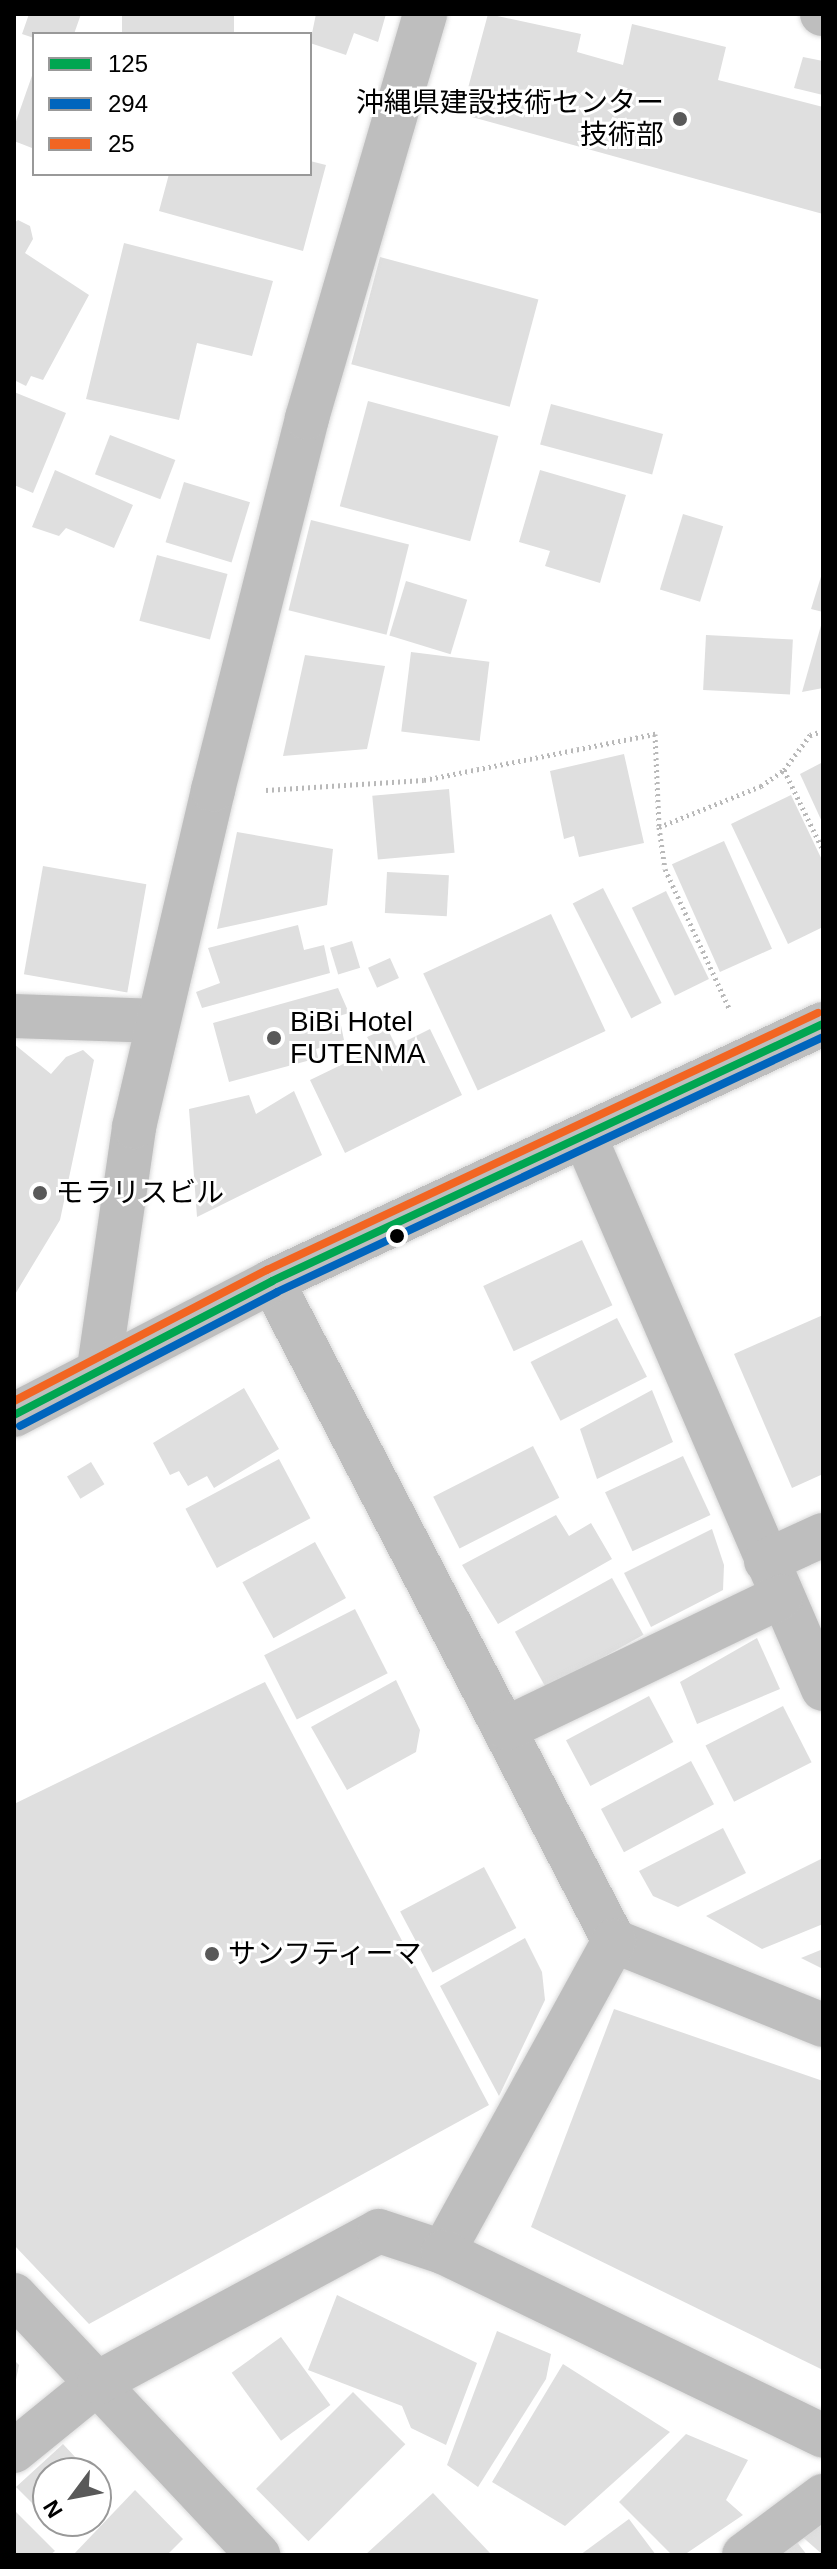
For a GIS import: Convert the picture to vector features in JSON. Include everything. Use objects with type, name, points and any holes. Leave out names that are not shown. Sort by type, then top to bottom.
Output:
[{"type":"main road","points":[[99,1368],[122,1189],[158,1021],[307,418],[425,14]]},
{"type":"main road","points":[[14,1016],[158,1021]]},
{"type":"main road","points":[[14,1415],[99,1368],[272,1281],[823,1024]]},
{"type":"main road","points":[[585,1137],[823,1689]]},
{"type":"main road","points":[[272,1281],[507,1728],[614,1941],[823,2025]]},
{"type":"main road","points":[[507,1728],[774,1579],[823,1535]]},
{"type":"main road","points":[[443,2252],[614,1941]]},
{"type":"main road","points":[[14,2451],[99,2382],[379,2231],[443,2252],[823,2436]]},
{"type":"main road","points":[[14,2295],[99,2382],[258,2555]]},
{"type":"main road","points":[[744,2555],[823,2496]]},
{"type":"path","points":[[659,827],[761,786],[784,770],[810,735],[823,731]]},
{"type":"path","points":[[304,790],[424,780],[655,734],[659,827],[665,869],[752,1058]]},
{"type":"path","points":[[784,770],[823,850]]},
{"type":"building","points":[[29,14],[81,14],[75,32],[32,32],[32,37],[22,34]]},
{"type":"building","points":[[122,14],[234,14],[234,32],[122,32]]},
{"type":"building","points":[[316,14],[386,14],[378,42],[354,33],[346,55],[312,44]]},
{"type":"building","points":[[488,14],[581,34],[577,52],[623,65],[632,24],[726,47],[718,80],[823,107],[823,214],[461,114]]},
{"type":"building","points":[[803,57],[823,61],[823,95],[794,88]]},
{"type":"building","points":[[32,76],[32,148],[14,141],[14,127]]},
{"type":"building","points":[[312,162],[326,165],[303,251],[159,211],[168,176],[312,176]]},
{"type":"building","points":[[18,220],[30,226],[33,239],[25,253],[89,295],[43,380],[31,376],[26,386],[14,380],[14,223]]},
{"type":"building","points":[[124,243],[273,281],[252,356],[197,343],[179,420],[86,399]]},
{"type":"building","points":[[380,257],[538,299],[510,407],[351,364]]},
{"type":"building","points":[[14,392],[66,413],[33,493],[14,485]]},
{"type":"building","points":[[368,401],[498,436],[470,541],[340,506]]},
{"type":"building","points":[[551,404],[663,434],[652,475],[540,445]]},
{"type":"building","points":[[110,435],[175,460],[160,499],[95,474]]},
{"type":"building","points":[[55,470],[133,505],[114,548],[66,528],[59,536],[32,527]]},
{"type":"building","points":[[540,470],[626,495],[600,583],[545,566],[550,551],[519,542]]},
{"type":"building","points":[[184,482],[250,502],[232,562],[166,542]]},
{"type":"building","points":[[683,514],[723,526],[700,602],[660,590]]},
{"type":"building","points":[[311,520],[409,544],[387,635],[289,610]]},
{"type":"building","points":[[157,555],[228,574],[210,640],[139,621]]},
{"type":"building","points":[[823,570],[823,612],[811,609]]},
{"type":"building","points":[[406,581],[467,600],[451,654],[389,636]]},
{"type":"building","points":[[822,622],[823,688],[802,692]]},
{"type":"building","points":[[706,635],[793,640],[790,694],[703,690]]},
{"type":"building","points":[[411,652],[489,662],[480,741],[401,731]]},
{"type":"building","points":[[305,655],[385,666],[367,749],[283,756]]},
{"type":"building","points":[[624,754],[644,843],[579,857],[574,836],[564,839],[550,771]]},
{"type":"building","points":[[823,762],[823,824],[800,774]]},
{"type":"building","points":[[449,789],[455,853],[378,859],[372,796]]},
{"type":"building","points":[[791,795],[823,862],[823,927],[788,944],[731,824]]},
{"type":"building","points":[[237,832],[333,849],[327,905],[217,929]]},
{"type":"building","points":[[724,841],[772,949],[720,972],[672,864]]},
{"type":"building","points":[[43,866],[146,884],[127,993],[24,974]]},
{"type":"building","points":[[387,872],[449,875],[447,916],[385,913]]},
{"type":"building","points":[[603,888],[662,1003],[631,1018],[573,903]]},
{"type":"building","points":[[666,891],[709,979],[675,996],[632,908]]},
{"type":"building","points":[[551,914],[606,1031],[478,1091],[423,974]]},
{"type":"building","points":[[298,925],[304,950],[324,945],[330,973],[202,1008],[196,992],[220,983],[208,948]]},
{"type":"building","points":[[352,941],[360,968],[338,975],[330,948]]},
{"type":"building","points":[[390,958],[399,978],[377,988],[368,968]]},
{"type":"building","points":[[338,988],[349,1013],[339,1016],[344,1040],[316,1049],[318,1058],[229,1082],[213,1023]]},
{"type":"building","points":[[387,1028],[396,1046],[430,1029],[462,1095],[345,1153],[310,1080],[374,1049],[367,1037]]},
{"type":"building","name":"モラリスビル","points":[[14,1044],[51,1074],[66,1057],[83,1050],[94,1060],[60,1220],[14,1296]]},
{"type":"building","points":[[294,1091],[322,1155],[197,1217],[189,1109],[249,1095],[256,1114]]},
{"type":"building","points":[[582,1240],[612,1305],[514,1351],[483,1286]]},
{"type":"building","points":[[823,1315],[823,1474],[792,1488],[734,1354]]},
{"type":"building","points":[[617,1318],[647,1377],[561,1421],[531,1362]]},
{"type":"building","points":[[244,1388],[279,1449],[214,1488],[207,1476],[188,1486],[179,1471],[170,1475],[153,1443]]},
{"type":"building","points":[[652,1390],[673,1442],[597,1479],[580,1429]]},
{"type":"building","points":[[533,1446],[559,1498],[460,1549],[433,1497]]},
{"type":"building","points":[[683,1456],[710,1515],[633,1551],[605,1492]]},
{"type":"building","points":[[279,1459],[310,1518],[217,1568],[185,1509]]},
{"type":"building","points":[[91,1462],[104,1484],[80,1499],[67,1476]]},
{"type":"building","points":[[556,1515],[569,1536],[591,1523],[612,1559],[498,1624],[462,1565]]},
{"type":"building","points":[[712,1529],[724,1565],[723,1590],[651,1627],[624,1573]]},
{"type":"building","points":[[315,1542],[346,1598],[273,1638],[242,1582]]},
{"type":"building","points":[[612,1578],[644,1635],[546,1689],[515,1632]]},
{"type":"building","points":[[355,1609],[388,1673],[297,1719],[264,1655]]},
{"type":"building","points":[[757,1638],[780,1689],[697,1724],[680,1682]]},
{"type":"building","points":[[396,1680],[420,1730],[416,1752],[347,1790],[311,1727]]},
{"type":"building","name":"サンフティーマ","points":[[265,1682],[489,2105],[89,2324],[14,2245],[14,1804]]},
{"type":"building","points":[[649,1696],[673,1742],[590,1786],[566,1740]]},
{"type":"building","points":[[783,1706],[812,1762],[734,1802],[705,1745]]},
{"type":"building","points":[[691,1761],[714,1804],[624,1852],[601,1809]]},
{"type":"building","points":[[723,1828],[746,1873],[678,1907],[653,1896],[639,1871]]},
{"type":"building","points":[[823,1858],[823,1924],[762,1949],[706,1916]]},
{"type":"building","points":[[484,1867],[516,1928],[433,1973],[400,1912]]},
{"type":"building","points":[[525,1938],[542,1972],[545,2000],[499,2096],[440,1986]]},
{"type":"building","points":[[823,1949],[823,1969],[801,1958]]},
{"type":"building","points":[[614,2009],[823,2081],[823,2370],[531,2227]]},
{"type":"building","points":[[337,2295],[477,2363],[446,2445],[411,2428],[402,2406],[308,2370]]},
{"type":"building","points":[[497,2331],[551,2354],[546,2379],[478,2487],[447,2465]]},
{"type":"building","points":[[281,2337],[330,2405],[281,2441],[232,2373]]},
{"type":"building","points":[[14,2360],[19,2365],[14,2389]]},
{"type":"building","points":[[563,2364],[670,2432],[565,2526],[492,2482]]},
{"type":"building","points":[[353,2392],[405,2444],[308,2541],[256,2489]]},
{"type":"building","points":[[686,2434],[748,2460],[726,2500],[743,2515],[684,2555],[672,2555],[619,2502]]},
{"type":"building","points":[[63,2444],[75,2457],[49,2457]]},
{"type":"building","points":[[32,2472],[32,2503],[16,2487]]},
{"type":"building","points":[[135,2490],[183,2539],[167,2555],[73,2555],[90,2537],[112,2537],[112,2514]]},
{"type":"building","points":[[433,2493],[490,2553],[365,2555]]},
{"type":"building","points":[[14,2510],[32,2528],[32,2537],[41,2537],[55,2551],[50,2555],[14,2555]]},
{"type":"building","points":[[823,2513],[823,2555],[798,2533]]},
{"type":"building","points":[[629,2519],[656,2555],[580,2555]]},
{"type":"building","points":[[793,2537],[807,2555],[770,2555]]},
{"type":"transit line","name":"25","points":[[14,1401],[267,1270],[818,1013]]},
{"type":"transit line","name":"125","points":[[14,1415],[272,1281],[823,1024]]},
{"type":"transit line","name":"294","points":[[20,1426],[277,1292],[823,1037]]},
{"type":"place","name":"沖縄県建設技術センター 技術部","points":[[680,119]]},
{"type":"place","name":"BiBi Hotel FUTENMA","points":[[274,1038]]},
{"type":"place","name":"モラリスビル","points":[[40,1193]]},
{"type":"place","name":"サンフティーマ","points":[[212,1954]]}]
